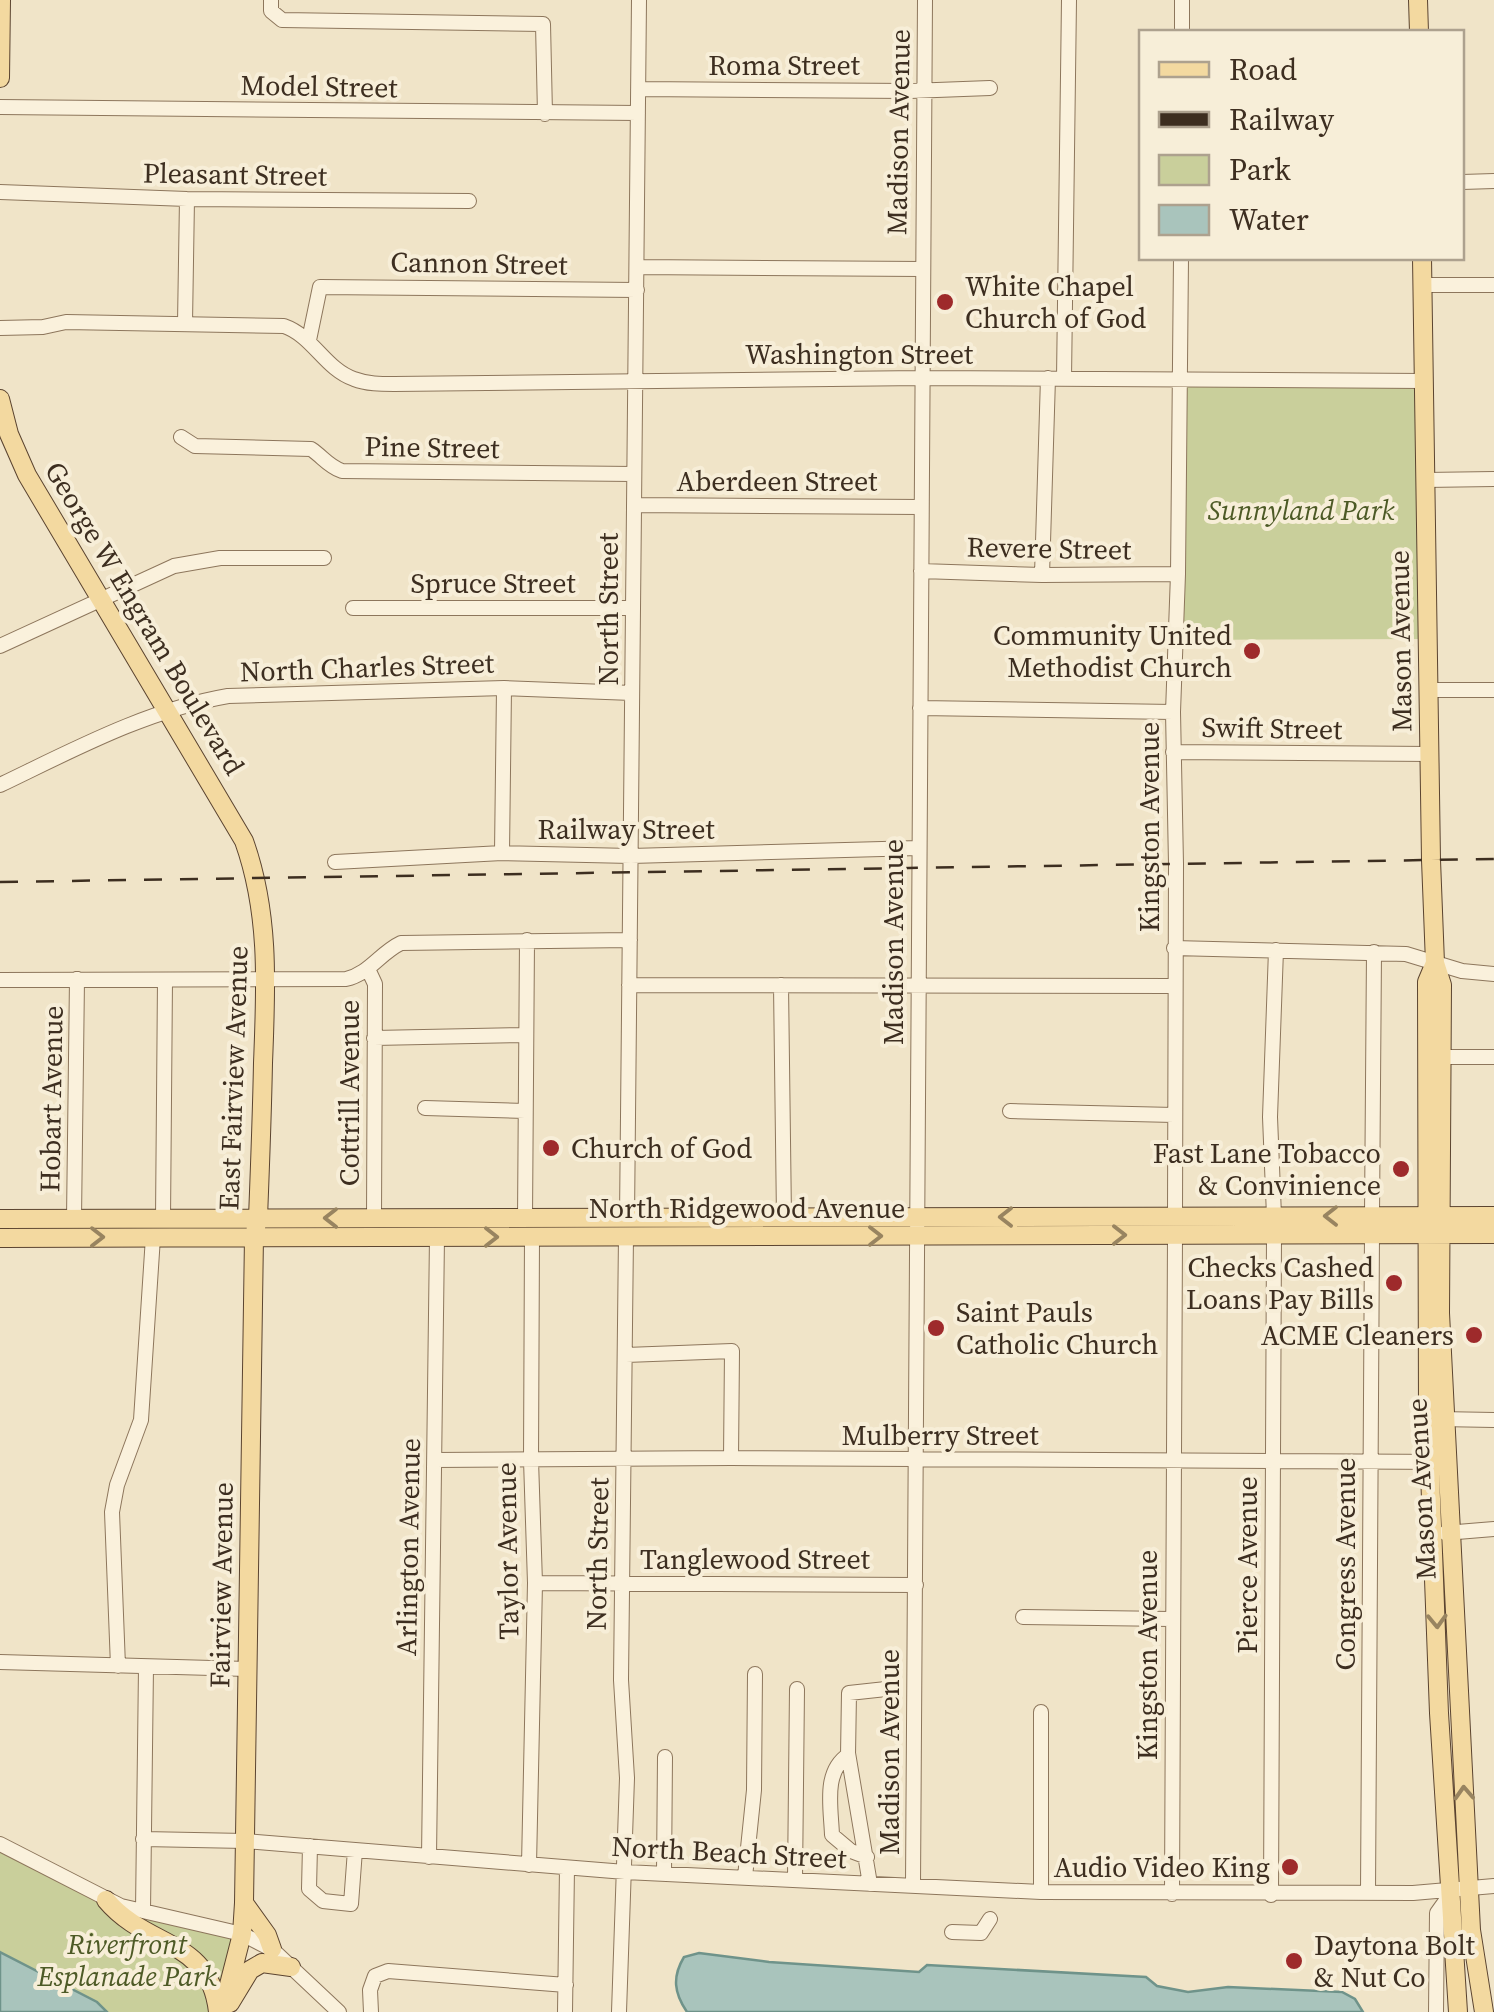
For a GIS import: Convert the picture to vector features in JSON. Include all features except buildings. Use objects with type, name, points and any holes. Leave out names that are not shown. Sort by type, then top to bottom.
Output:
[{"type":"main road","points":[[0,0],[0,78]]},
{"type":"main road","points":[[1418,0],[1419,30]]},
{"type":"main road","name":"Mason Avenue","points":[[1422,260],[1435,963],[1442,982],[1434,1236],[1436,1419],[1443,1533],[1439,1712],[1460,1891],[1484,2012]]},
{"type":"main road","name":"George W Engram Boulevard","points":[[0,399],[9,434],[27,475],[214,789],[244,841],[251,862]]},
{"type":"main road","name":"East Fairview Avenue","points":[[251,862],[264,924],[266,979],[256,1228]]},
{"type":"main road","name":"Mason Avenue","points":[[1435,963],[1427,982],[1435,1216]]},
{"type":"main road","name":"North Ridgewood Avenue","points":[[0,1219],[163,1219],[437,1237],[529,1228],[1372,1225],[1435,1216],[1494,1216]]},
{"type":"main road","name":"North Ridgewood Avenue","points":[[0,1238],[153,1237],[374,1218],[458,1218],[529,1228]]},
{"type":"main road","points":[[437,1237],[458,1218]]},
{"type":"main road","name":"North Ridgewood Avenue","points":[[627,1227],[784,1218],[917,1226]]},
{"type":"main road","name":"North Ridgewood Avenue","points":[[1372,1225],[1434,1236],[1494,1234]]},
{"type":"main road","name":"Fairview Avenue","points":[[242,1934],[256,1228]]},
{"type":"main road","points":[[1458,2012],[1460,1891]]},
{"type":"main road","points":[[106,1900],[120,1917],[190,1955],[205,1969],[221,2012]]},
{"type":"main road","points":[[244,1902],[272,1949]]},
{"type":"main road","points":[[221,2012],[242,1934]]},
{"type":"main road","points":[[221,2012],[250,1970],[273,1962],[291,1967]]},
{"type":"street","points":[[271,0],[271,10],[282,20],[543,24],[545,114]]},
{"type":"street","name":"North Street","points":[[619,2012],[628,1778],[621,1680],[621,1584],[639,0]]},
{"type":"street","name":"Madison Avenue","points":[[913,1885],[925,0]]},
{"type":"street","points":[[1042,575],[1056,379],[1069,0]]},
{"type":"street","points":[[1182,0],[1182,30]]},
{"type":"street","name":"Roma Street","points":[[638,90],[990,88]]},
{"type":"street","name":"Model Street","points":[[0,107],[638,113]]},
{"type":"street","points":[[1464,182],[1494,181]]},
{"type":"street","name":"Pleasant Street","points":[[0,192],[187,200],[469,201]]},
{"type":"street","points":[[185,323],[187,200]]},
{"type":"street","name":"Kingston Avenue","points":[[1172,1894],[1172,712],[1178,574],[1180,260]]},
{"type":"street","points":[[638,267],[922,269]]},
{"type":"street","points":[[1422,285],[1494,285]]},
{"type":"street","name":"Cannon Street","points":[[309,340],[320,286],[637,290]]},
{"type":"street","points":[[0,328],[66,322],[284,326],[309,340]]},
{"type":"street","name":"Washington Street","points":[[309,340],[336,368],[352,378],[372,383],[922,378],[1424,381]]},
{"type":"street","name":"Pine Street","points":[[181,437],[195,446],[312,449],[329,467],[342,471],[634,474]]},
{"type":"street","points":[[1426,480],[1494,479]]},
{"type":"street","name":"Aberdeen Street","points":[[634,505],[920,507]]},
{"type":"street","points":[[0,646],[174,566],[220,558],[324,558]]},
{"type":"street","name":"Revere Street","points":[[921,571],[1178,574]]},
{"type":"street","name":"Spruce Street","points":[[353,608],[634,608]]},
{"type":"street","points":[[502,853],[504,688]]},
{"type":"street","name":"North Charles Street","points":[[0,785],[117,729],[204,700],[249,694],[504,688],[632,693]]},
{"type":"street","points":[[1428,690],[1494,690]]},
{"type":"street","points":[[920,708],[1172,712]]},
{"type":"street","name":"Swift Street","points":[[1173,752],[1430,754]]},
{"type":"street","name":"Railway Street","points":[[334,862],[502,853],[631,856],[918,848]]},
{"type":"street","name":"Taylor Avenue","points":[[527,940],[525,1111],[535,1583],[529,1865]]},
{"type":"street","points":[[0,980],[346,980],[368,969],[386,950],[401,943],[630,940]]},
{"type":"street","points":[[1174,948],[1406,954],[1494,974]]},
{"type":"street","name":"Pierce Avenue","points":[[1271,1894],[1274,1226],[1270,1117],[1276,950]]},
{"type":"street","name":"Congress Avenue","points":[[1368,1893],[1374,952]]},
{"type":"street","name":"Cottrill Avenue","points":[[368,969],[374,984],[374,1218]]},
{"type":"street","name":"Hobart Avenue","points":[[74,1219],[77,980]]},
{"type":"street","points":[[163,1219],[166,980]]},
{"type":"street","points":[[781,984],[784,1218]]},
{"type":"street","points":[[630,985],[1174,986]]},
{"type":"street","points":[[374,1038],[526,1035]]},
{"type":"street","points":[[1442,1057],[1494,1056]]},
{"type":"street","points":[[426,1108],[525,1111]]},
{"type":"street","points":[[1010,1110],[1174,1114]]},
{"type":"street","points":[[118,1666],[112,1512],[117,1485],[142,1420],[153,1237]]},
{"type":"street","name":"Arlington Avenue","points":[[429,1857],[437,1237]]},
{"type":"street","points":[[626,1355],[732,1351],[732,1458]]},
{"type":"street","points":[[1436,1419],[1494,1420]]},
{"type":"street","name":"Mulberry Street","points":[[434,1460],[1439,1462]]},
{"type":"street","points":[[1443,1533],[1494,1530]]},
{"type":"street","name":"Tanglewood Street","points":[[535,1583],[916,1585]]},
{"type":"street","points":[[1023,1617],[1172,1619]]},
{"type":"street","points":[[0,1662],[247,1670]]},
{"type":"street","points":[[143,1910],[146,1667]]},
{"type":"street","points":[[744,1877],[754,1790],[755,1674]]},
{"type":"street","points":[[870,1884],[848,1753],[849,1692],[886,1688]]},
{"type":"street","points":[[795,1880],[797,1689]]},
{"type":"street","points":[[1041,1712],[1041,1892]]},
{"type":"street","points":[[848,1753],[831,1776],[832,1835],[851,1851],[867,1856]]},
{"type":"street","points":[[664,1874],[665,1757]]},
{"type":"street","name":"North Beach Street","points":[[142,1839],[245,1841],[625,1872],[1041,1892],[1368,1893],[1460,1891],[1494,1886]]},
{"type":"street","points":[[0,1844],[106,1900],[242,1934],[272,1949],[340,2012]]},
{"type":"street","points":[[310,1846],[309,1888],[323,1901],[351,1904],[355,1850]]},
{"type":"street","points":[[565,2012],[566,1868]]},
{"type":"street","points":[[1436,2012],[1438,1913],[1460,1891]]},
{"type":"street","points":[[952,1932],[981,1934],[990,1919]]},
{"type":"street","points":[[371,2012],[370,1990],[375,1976],[388,1971],[566,1984]]},
{"type":"green space","name":"Sunnyland Park","points":[[1180,380],[1424,381],[1428,639],[1175,640]]},
{"type":"green space","name":"Riverfront Esplanade Park","points":[[0,1844],[93,1894],[242,1934],[222,2012],[107,2012],[97,2002],[0,1952]]},
{"type":"water","points":[[0,1952],[97,2002],[107,2012],[0,2012]]},
{"type":"water","points":[[699,1953],[919,1972],[927,1965],[1146,1977],[1157,1986],[1188,1992],[1228,1987],[1342,1992],[1355,1999],[1363,2012],[687,2012],[677,1992],[676,1978],[684,1957]]},
{"type":"railway","points":[[0,882],[1494,859]]},
{"type":"place","name":"White Chapel Church of God","points":[[945,302]]},
{"type":"place","name":"Community United Methodist Church","points":[[1252,651]]},
{"type":"place","name":"Church of God","points":[[551,1148]]},
{"type":"place","name":"Fast Lane Tobacco & Convinience","points":[[1401,1169]]},
{"type":"place","name":"Checks Cashed Loans Pay Bills","points":[[1394,1283]]},
{"type":"place","name":"Saint Pauls Catholic Church","points":[[936,1328]]},
{"type":"place","name":"ACME Cleaners","points":[[1474,1335]]},
{"type":"place","name":"Audio Video King","points":[[1290,1867]]},
{"type":"place","name":"Daytona Bolt & Nut Co","points":[[1294,1961]]}]
